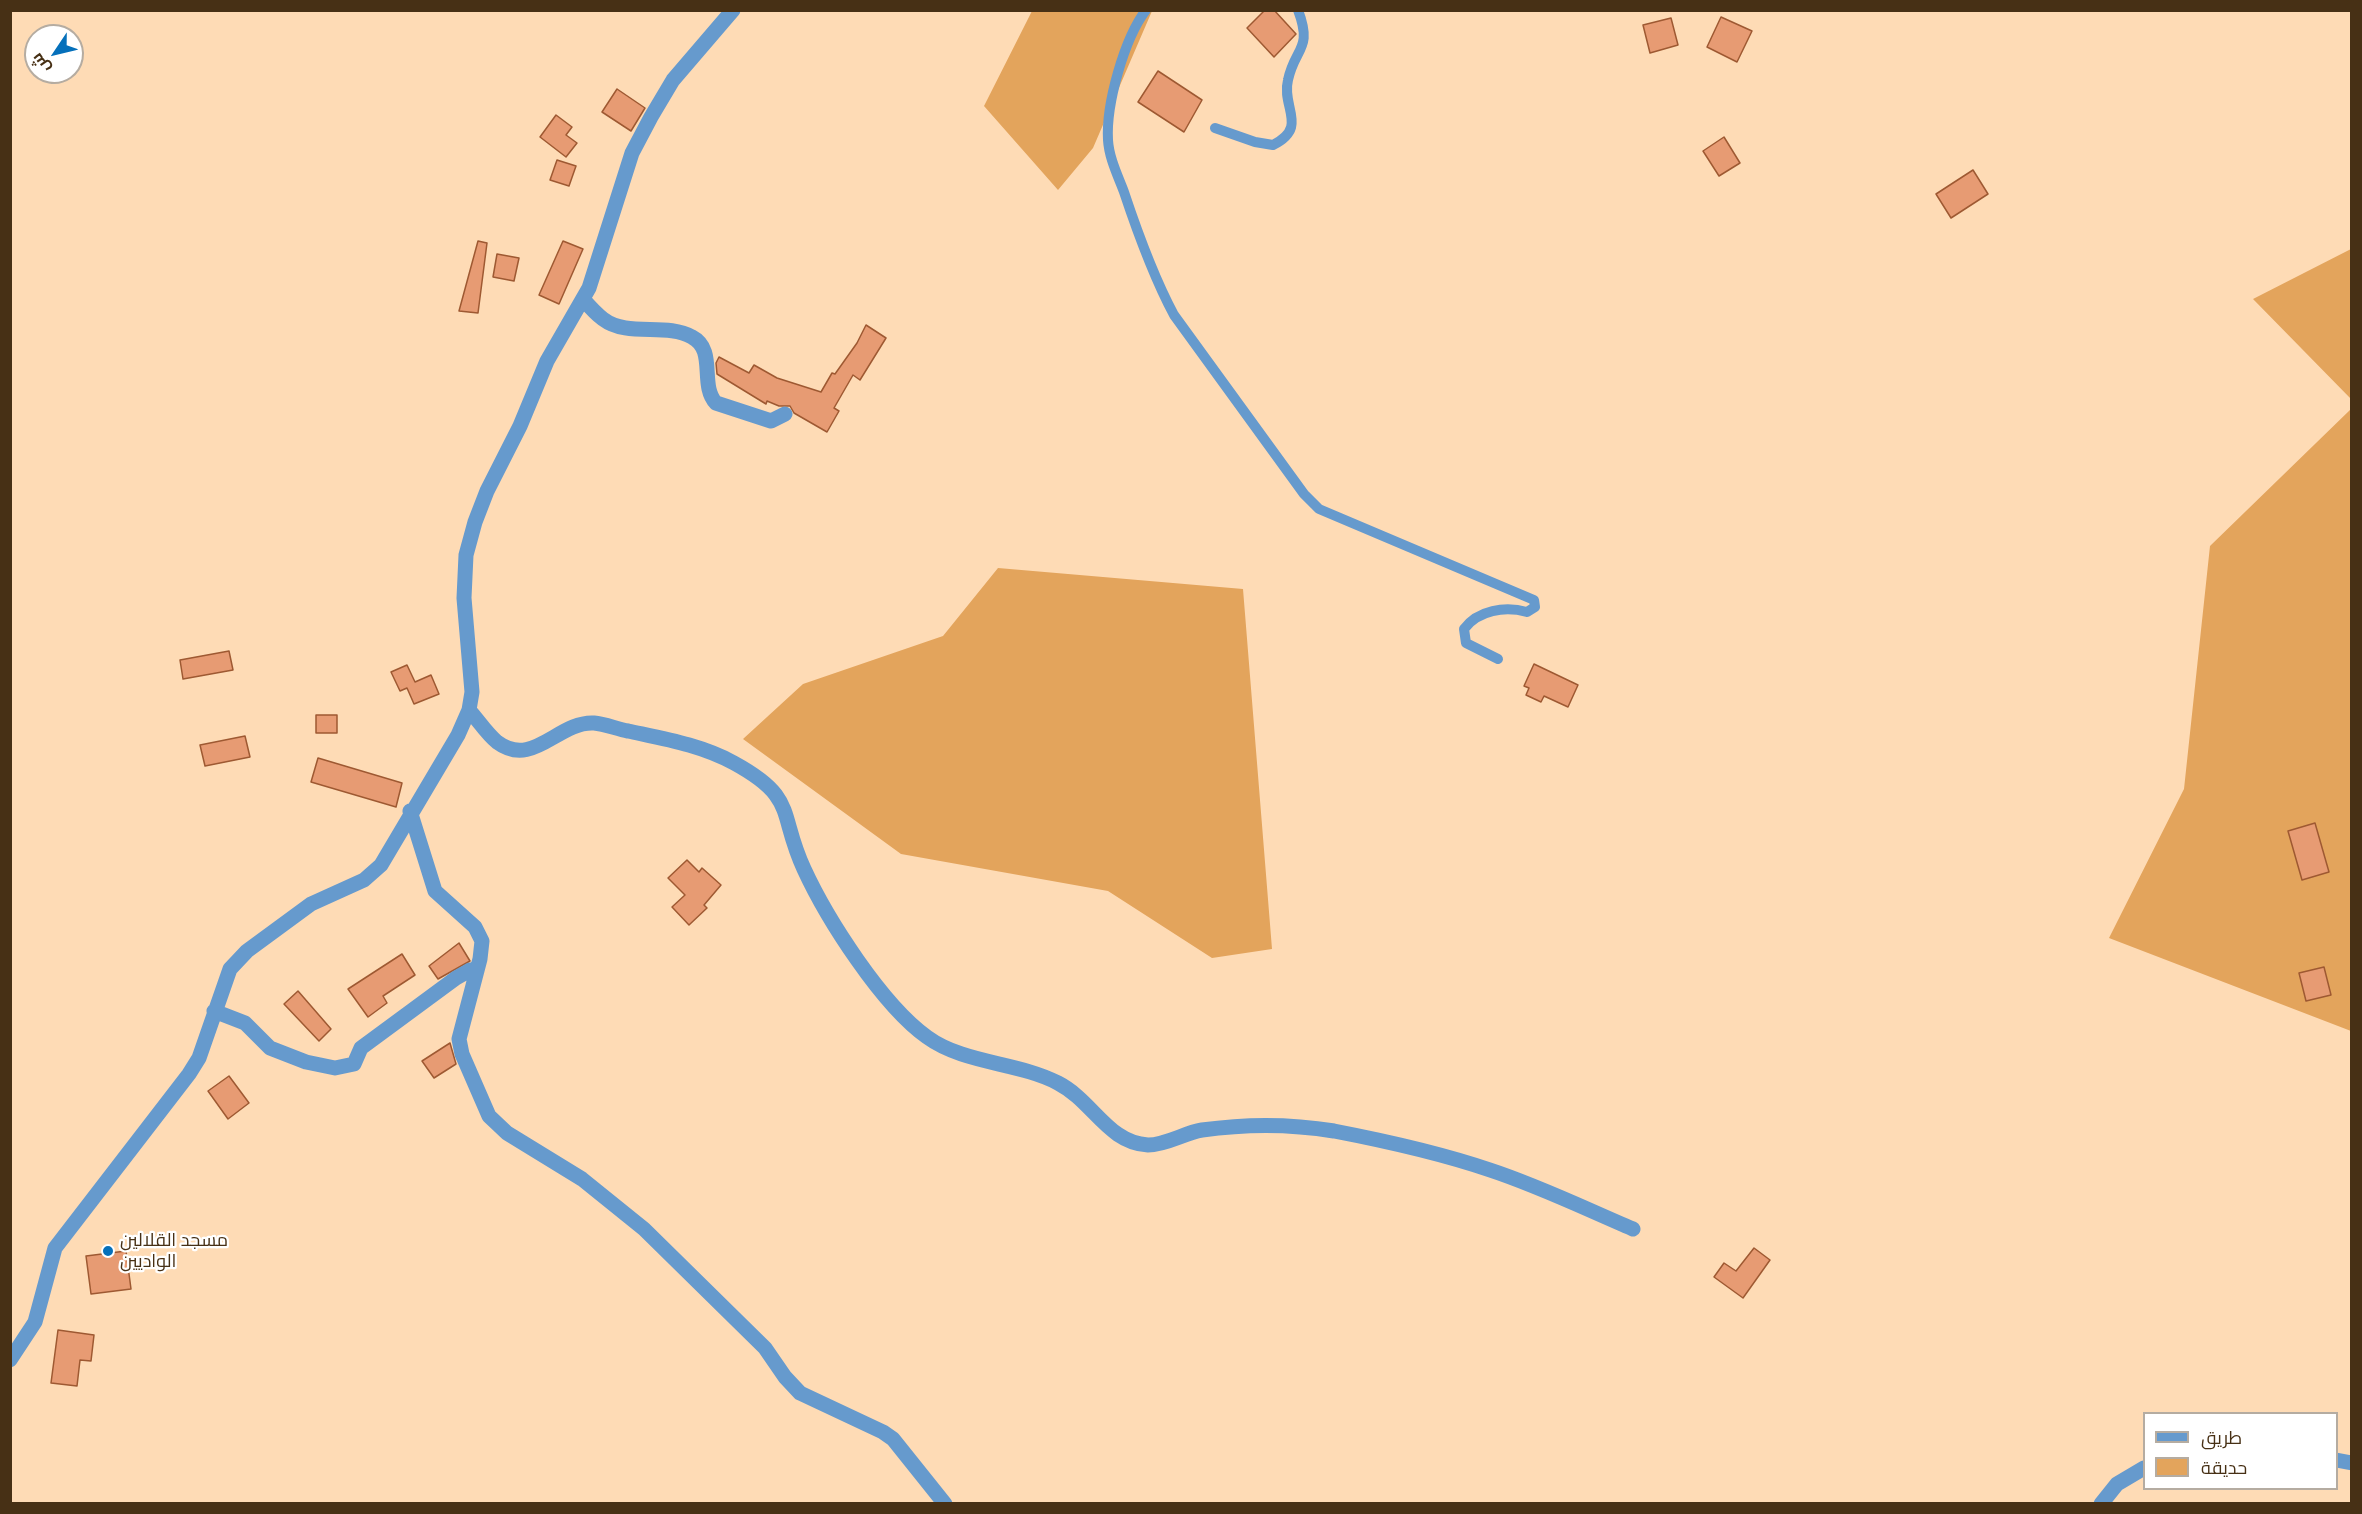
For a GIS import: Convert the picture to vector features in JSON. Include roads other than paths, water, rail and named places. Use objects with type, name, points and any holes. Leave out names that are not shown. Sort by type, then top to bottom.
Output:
[{"type":"street","points":[[10,1360],[35,1322],[55,1248],[199,1058],[230,969],[247,951],[311,904],[364,880],[391,851],[410,812],[458,735],[469,710],[472,692],[464,598],[466,555],[475,522],[547,361],[583,299],[632,153],[673,80],[733,10]]},
{"type":"street","points":[[583,299],[604,320],[617,325],[667,330],[693,337],[701,344],[706,354],[710,397],[716,403],[771,421],[785,414]]},
{"type":"street","points":[[469,710],[497,741],[519,750],[536,748],[558,733],[592,722],[699,747],[765,781],[780,797],[803,867],[831,917],[867,974],[912,1023],[928,1038],[955,1051],[1057,1082],[1084,1099],[1107,1126],[1127,1141],[1153,1145],[1199,1130],[1255,1126],[1333,1131],[1491,1170],[1633,1229]]},
{"type":"street","points":[[410,812],[435,891],[475,927],[482,941],[477,971],[459,1039],[482,1103],[494,1122],[507,1133],[582,1179],[622,1210],[669,1252],[765,1348],[792,1386],[812,1400],[883,1432],[893,1439],[945,1503]]},
{"type":"street","points":[[214,1011],[245,1023],[270,1048],[306,1062],[335,1068],[354,1064],[361,1048],[456,978],[470,970],[477,971]]},
{"type":"street","points":[[2101,1503],[2117,1484],[2143,1469]]},
{"type":"lane","points":[[1146,10],[1130,37],[1123,61],[1108,118],[1108,143],[1152,268],[1174,315],[1304,494],[1319,509],[1534,600],[1534,606],[1527,612],[1507,609],[1485,613],[1470,622],[1464,630],[1466,643],[1498,659]]},
{"type":"lane","points":[[1215,128],[1255,142],[1273,145],[1287,134],[1292,123],[1286,89],[1288,78],[1305,41],[1305,31],[1298,10]]},
{"type":"place","name":"مسجد القلالين الواديين","points":[[108,1251]]}]
